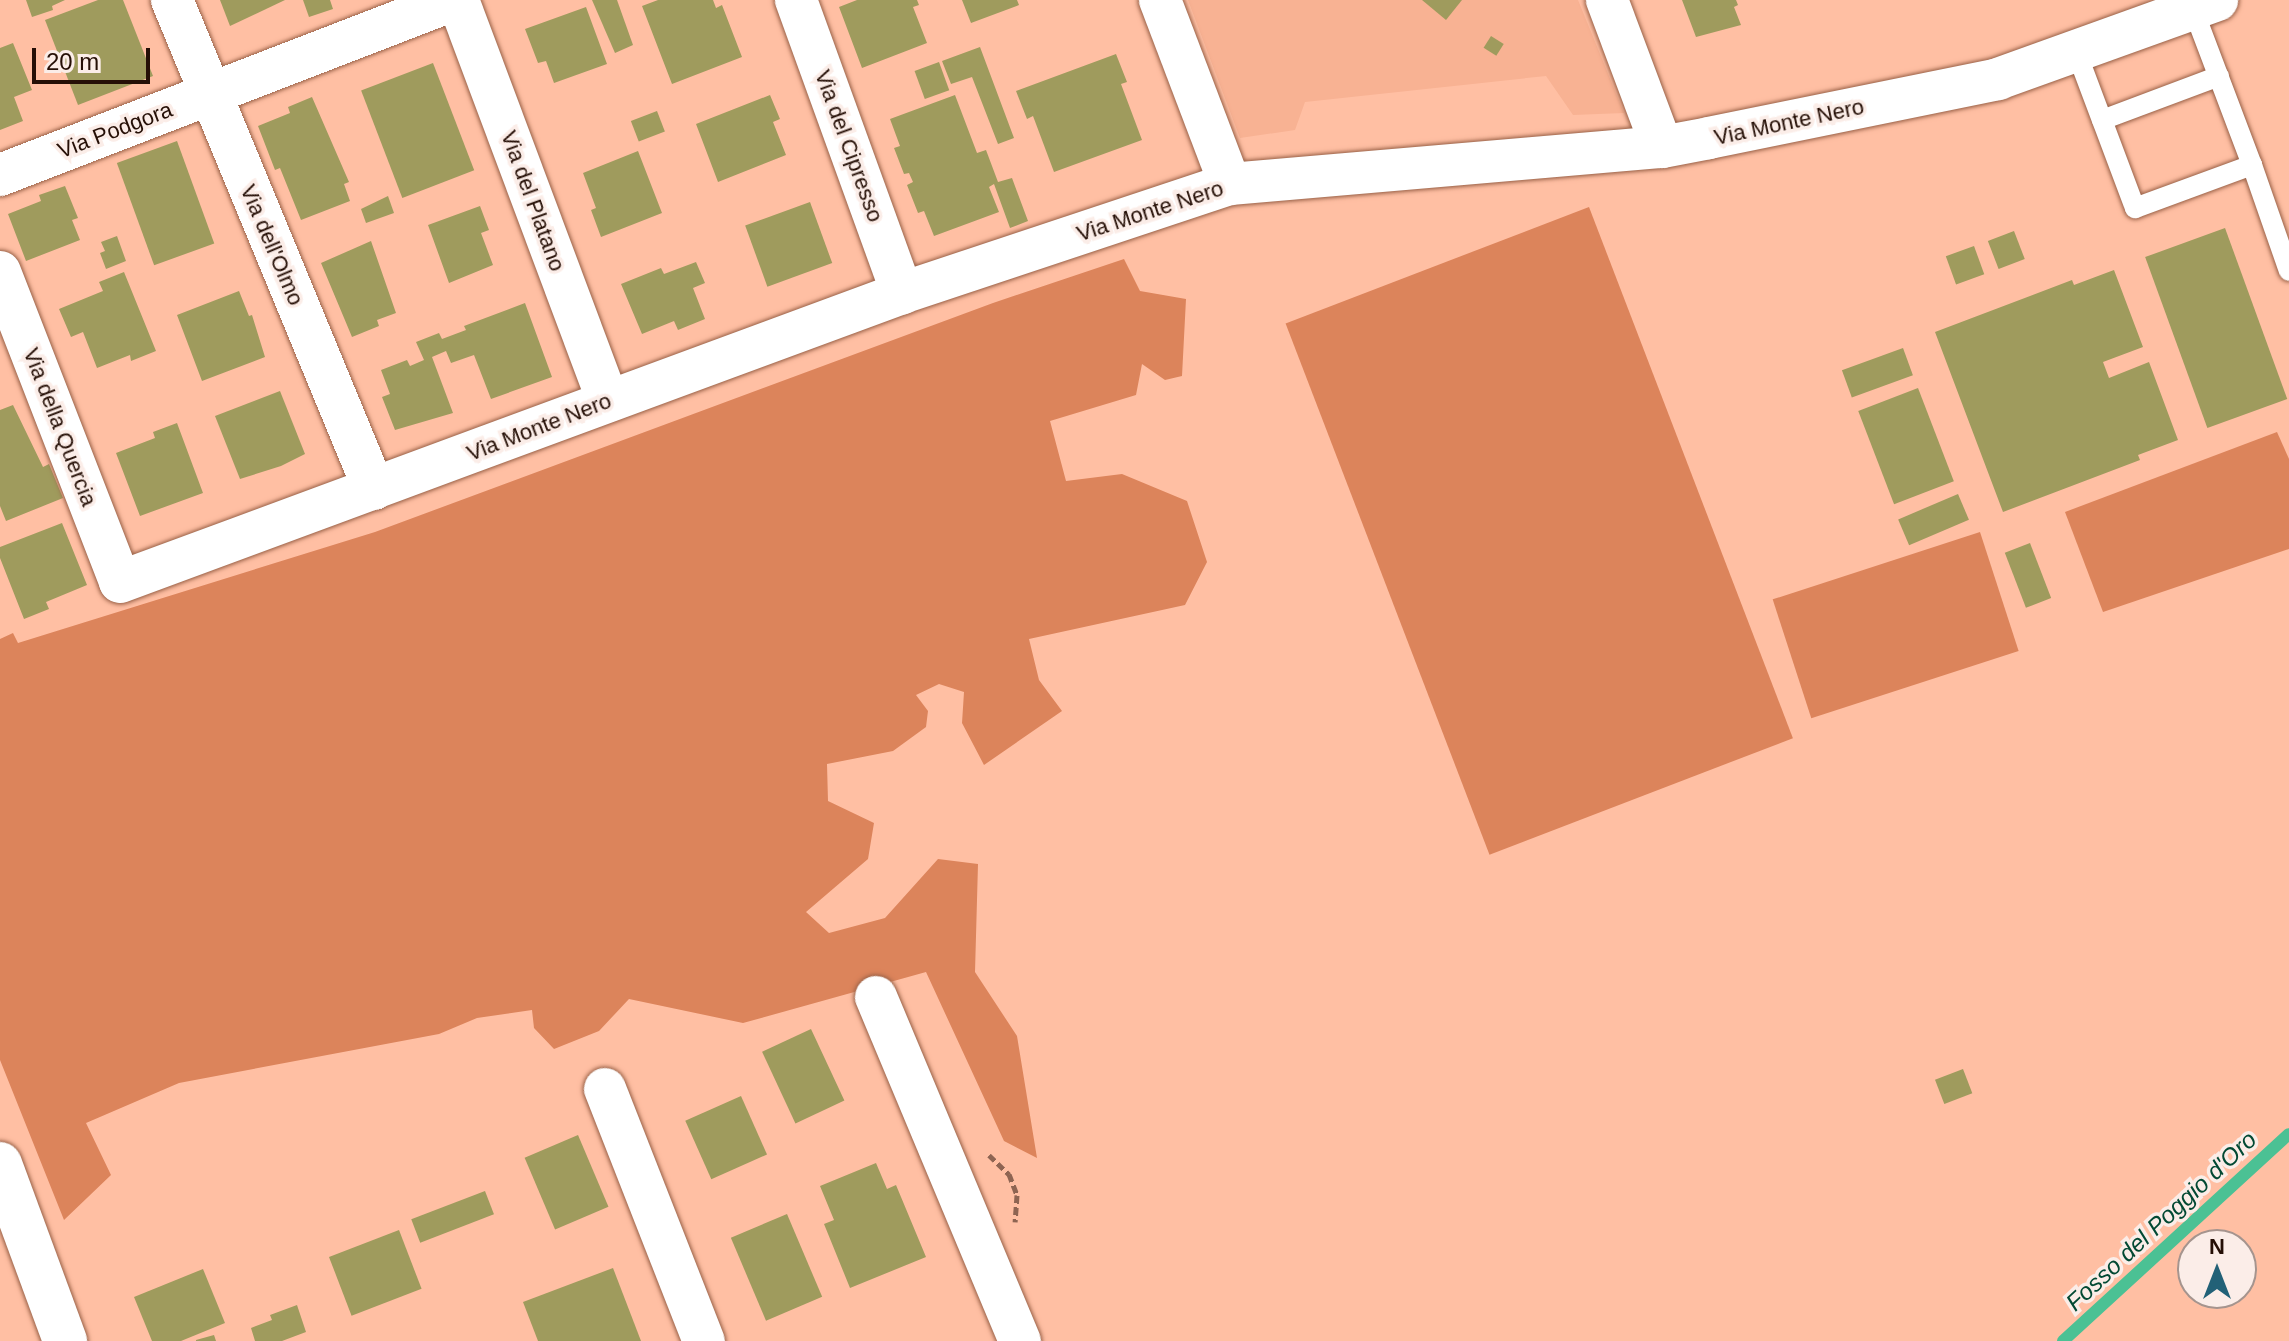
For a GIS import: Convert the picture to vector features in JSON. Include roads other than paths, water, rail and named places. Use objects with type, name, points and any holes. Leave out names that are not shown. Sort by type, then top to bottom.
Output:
[{"type":"street","name":"Via dell'Olmo","points":[[172,0],[374,489]]},
{"type":"street","name":"Via Podgora","points":[[0,175],[456,0]]},
{"type":"street","name":"Via del Platano","points":[[456,0],[608,401]]},
{"type":"street","name":"Via del Cipresso","points":[[796,0],[902,293]]},
{"type":"street","points":[[1160,0],[1230,184]]},
{"type":"street","points":[[1607,0],[1662,147]]},
{"type":"street","name":"Via Monte Nero","points":[[120,582],[902,293],[1230,184],[1662,147],[1998,79],[2205,4]]},
{"type":"street","name":"Via della Quercia","points":[[0,272],[120,582]]},
{"type":"street","points":[[876,997],[1020,1341]]},
{"type":"street","points":[[605,1089],[704,1341]]},
{"type":"street","points":[[0,1164],[65,1341]]},
{"type":"lane","points":[[2205,4],[2219,76],[2289,271]]},
{"type":"lane","points":[[2076,51],[2135,208],[2252,165]]},
{"type":"lane","points":[[2102,120],[2219,76]]},
{"type":"waterway","name":"Fosso del Poggio d'Oro","points":[[2063,1341],[2289,1134]]}]
